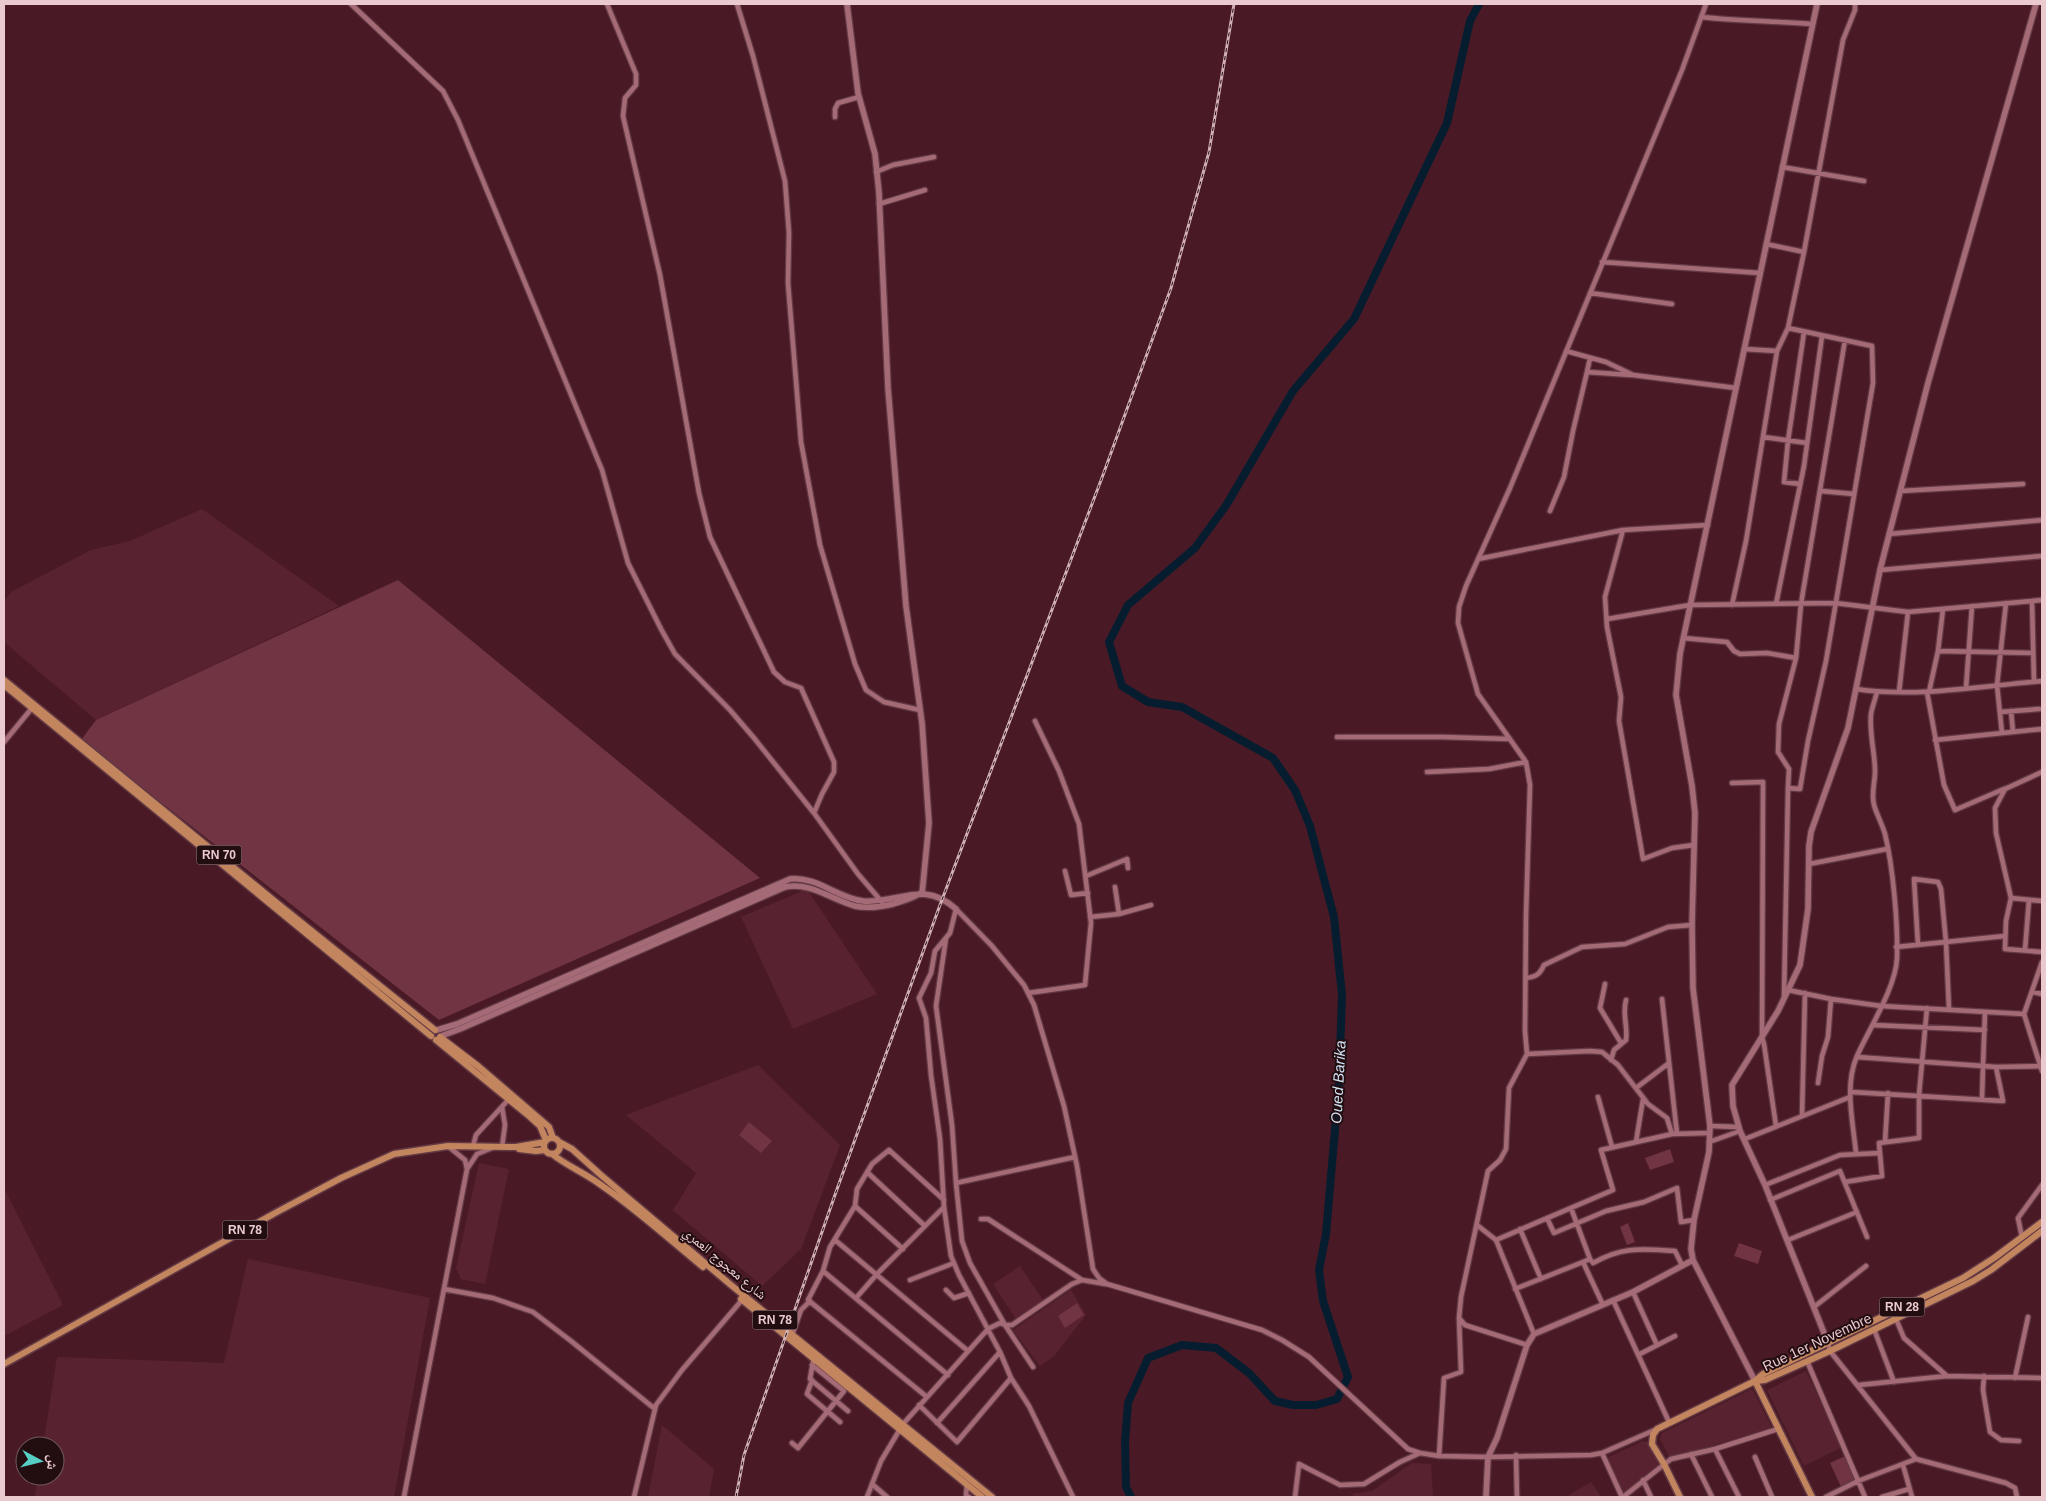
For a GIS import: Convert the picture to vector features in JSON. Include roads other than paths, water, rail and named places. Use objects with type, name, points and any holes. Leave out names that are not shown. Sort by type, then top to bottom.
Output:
[{"type":"main road","name":"RN 70","points":[[4,680],[110,770]]},
{"type":"main road","name":"RN 70","points":[[4,685],[437,1034],[529,1116]]},
{"type":"main road","name":"RN 70","points":[[510,1098],[549,1127],[551,1141]]},
{"type":"main road","name":"RN 78","points":[[4,1364],[341,1178],[394,1154],[448,1146],[516,1147],[551,1141],[540,1126],[529,1116]]},
{"type":"main road","points":[[545,1150],[551,1141],[559,1150],[552,1154]]},
{"type":"main road","name":"شارع معجوج العمري","points":[[551,1141],[572,1149],[982,1497]]},
{"type":"main road","name":"RN 78","points":[[502,1147],[536,1151],[545,1150]]},
{"type":"main road","name":"شارع معجوج العمري","points":[[545,1150],[567,1166],[582,1172],[628,1205],[813,1362],[992,1497]]},
{"type":"main road","name":"RN 28","points":[[1657,1429],[1668,1422],[1755,1382],[1764,1374],[1963,1278],[1979,1269],[2042,1222]]},
{"type":"main road","name":"Rue 1er Novembre","points":[[1755,1382],[1765,1380],[1830,1351],[1979,1277],[2042,1231]]},
{"type":"main road","points":[[1755,1382],[1812,1497]]},
{"type":"main road","points":[[1657,1429],[1653,1435],[1652,1444],[1680,1497]]},
{"type":"street","points":[[351,4],[443,91],[458,120],[602,470],[628,563],[675,654],[730,710],[814,813],[858,874],[882,903]]},
{"type":"street","points":[[607,4],[636,74],[636,86],[624,98],[623,116],[660,275],[699,493],[710,537],[774,672],[785,682],[801,688],[832,756],[834,772],[814,813]]},
{"type":"street","points":[[737,4],[753,56],[785,181],[789,233],[788,283],[802,442],[820,545],[855,664],[866,690],[884,702],[920,710]]},
{"type":"street","points":[[847,4],[859,97],[874,154],[879,204],[888,388],[906,606],[920,710],[929,823],[920,894]]},
{"type":"street","points":[[1438,1456],[1444,1378],[1461,1372],[1459,1318],[1461,1297],[1488,1171],[1500,1160],[1506,1149],[1509,1088],[1527,1054],[1526,978],[1531,810],[1530,785],[1526,762],[1478,694],[1458,623],[1459,607],[1510,488],[1706,4]]},
{"type":"street","points":[[1755,1382],[1692,1260],[1691,1249],[1694,1220],[1704,1181],[1710,1126],[1693,988],[1692,925],[1695,813],[1676,696],[1683,638],[1817,4]]},
{"type":"street","points":[[1732,605],[1746,541],[1777,351],[1788,328],[1804,252],[1842,40],[1855,10],[1855,4]]},
{"type":"street","points":[[2017,1497],[2015,1488],[2006,1483],[1916,1459],[1859,1385],[1830,1351],[1788,1240],[1739,1129],[1733,1106],[1732,1084],[1784,999],[1800,965],[1808,909],[1811,832],[1848,728],[1880,570],[1900,491],[1972,221],[2036,4]]},
{"type":"street","points":[[1702,17],[1738,21],[1812,24]]},
{"type":"street","points":[[835,117],[835,109],[838,104],[859,97]]},
{"type":"street","points":[[876,172],[893,165],[934,156]]},
{"type":"street","points":[[1782,167],[1864,181]]},
{"type":"street","points":[[879,204],[925,190]]},
{"type":"street","points":[[1766,244],[1804,252]]},
{"type":"street","points":[[1602,262],[1760,273]]},
{"type":"street","points":[[1590,292],[1672,304]]},
{"type":"street","points":[[1788,328],[1872,346],[1872,383],[1826,661],[1808,741],[1800,789],[1788,788]]},
{"type":"street","points":[[1800,484],[1784,482],[1804,332]]},
{"type":"street","points":[[1776,604],[1800,484],[1822,336]]},
{"type":"street","points":[[1784,999],[1789,769],[1778,752],[1779,724],[1796,658],[1801,604],[1845,340]]},
{"type":"street","points":[[1744,349],[1777,351]]},
{"type":"street","points":[[1566,351],[1606,362],[1633,375]]},
{"type":"street","points":[[1550,511],[1564,477],[1590,358]]},
{"type":"street","points":[[1604,373],[1606,362]]},
{"type":"street","points":[[1588,372],[1633,375],[1736,388]]},
{"type":"street","points":[[1763,437],[1807,443]]},
{"type":"street","points":[[1900,491],[2023,484]]},
{"type":"street","points":[[1821,491],[1854,494]]},
{"type":"street","points":[[1889,534],[2042,520]]},
{"type":"street","points":[[1478,559],[1623,530],[1708,524]]},
{"type":"street","points":[[1623,530],[1605,597],[1607,619],[1621,697],[1619,721],[1642,859],[1672,848],[1694,845]]},
{"type":"street","points":[[1880,570],[2042,556]]},
{"type":"street","points":[[1607,619],[1690,606],[1835,603],[1908,612],[2042,600]]},
{"type":"street","points":[[2032,601],[2034,682]]},
{"type":"street","points":[[2002,733],[1997,685],[2006,604]]},
{"type":"street","points":[[1966,688],[1972,606]]},
{"type":"street","points":[[1943,609],[1938,651],[1928,692],[1944,785],[1955,810],[2042,772]]},
{"type":"street","points":[[1899,692],[1908,612]]},
{"type":"street","points":[[1683,638],[1727,642],[1740,654],[1767,653],[1796,658]]},
{"type":"street","points":[[1938,651],[2033,654]]},
{"type":"street","points":[[1856,689],[1877,692],[1928,692],[2042,681]]},
{"type":"street","points":[[1856,1153],[1850,1094],[1852,1074],[1857,1056],[1873,1025],[1892,980],[1897,960],[1894,899],[1887,849],[1872,792],[1875,772],[1871,715],[1877,692]]},
{"type":"street","points":[[4,742],[32,708]]},
{"type":"street","points":[[2000,712],[2039,709]]},
{"type":"street","points":[[2011,712],[2013,732]]},
{"type":"street","points":[[1028,993],[1085,985],[1090,918],[1079,824],[1059,771],[1035,721]]},
{"type":"street","points":[[1935,740],[2042,729]]},
{"type":"street","points":[[1337,737],[1442,737],[1510,740]]},
{"type":"street","points":[[1427,772],[1489,769],[1526,762]]},
{"type":"street","points":[[1732,783],[1763,782],[1762,1037],[1776,1126]]},
{"type":"street","points":[[2005,789],[1995,808],[1996,833],[2011,898],[2005,936],[2005,949],[2042,952]]},
{"type":"street","points":[[1809,864],[1887,849]]},
{"type":"street","points":[[1086,876],[1127,859],[1128,868]]},
{"type":"street","points":[[1065,871],[1071,895],[1088,893]]},
{"type":"street","points":[[437,1034],[784,880],[807,879],[851,898],[882,903],[907,900],[920,894],[940,899],[956,909],[992,946],[1024,985],[1034,1005],[1064,1106],[1075,1157],[1093,1269],[1099,1278],[1107,1284]]},
{"type":"street","points":[[1918,945],[1914,879],[1934,881],[1940,884],[1946,942],[1948,1010]]},
{"type":"street","points":[[1115,887],[1119,914]]},
{"type":"street","points":[[2011,898],[2042,901]]},
{"type":"street","points":[[2025,950],[2029,900]]},
{"type":"street","points":[[1090,918],[1119,914],[1151,905]]},
{"type":"street","points":[[956,909],[950,932],[935,951],[931,973],[919,998],[926,1018],[931,1075],[940,1140],[944,1207],[951,1256],[989,1329],[1011,1378],[1029,1406],[1072,1497]]},
{"type":"street","points":[[1526,978],[1536,976],[1541,972],[1544,965],[1582,947],[1625,944],[1668,926],[1692,925]]},
{"type":"street","points":[[1896,947],[2005,936]]},
{"type":"street","points":[[946,938],[936,1006],[952,1125],[962,1241],[970,1263],[1002,1324],[1033,1367]]},
{"type":"street","points":[[1857,1056],[2041,1069],[2024,1014],[2042,962]]},
{"type":"street","points":[[1605,984],[1600,1008],[1621,1043]]},
{"type":"street","points":[[1788,990],[1881,1006],[2024,1014]]},
{"type":"street","points":[[2033,992],[2042,994]]},
{"type":"street","points":[[1802,1116],[1805,993]]},
{"type":"street","points":[[1662,999],[1674,1134]]},
{"type":"street","points":[[1818,1083],[1822,1056],[1828,1037],[1832,999]]},
{"type":"street","points":[[1611,1060],[1614,1050],[1626,1040],[1627,1030],[1624,1016],[1626,1000]]},
{"type":"street","points":[[1845,1182],[1882,1176],[1879,1143],[1919,1138],[1919,1095],[1924,1060],[1927,1008]]},
{"type":"street","points":[[1982,1099],[1985,1012]]},
{"type":"street","points":[[1873,1025],[1985,1030]]},
{"type":"street","points":[[1527,1054],[1602,1052],[1618,1065],[1648,1104],[1667,1118],[1674,1134]]},
{"type":"street","points":[[1636,1088],[1669,1063]]},
{"type":"street","points":[[1745,1139],[1850,1094],[1888,1093],[2003,1101],[1996,1067]]},
{"type":"street","points":[[1886,1142],[1888,1093]]},
{"type":"street","points":[[1598,1097],[1612,1147]]},
{"type":"street","points":[[473,1146],[476,1134],[510,1098]]},
{"type":"street","points":[[1636,1142],[1643,1098]]},
{"type":"street","points":[[502,1107],[505,1125],[502,1147]]},
{"type":"street","points":[[1710,1126],[1739,1129]]},
{"type":"street","points":[[1709,1142],[1739,1129]]},
{"type":"street","points":[[1496,1240],[1613,1190],[1601,1150],[1674,1134],[1709,1133]]},
{"type":"street","points":[[448,1146],[465,1160],[467,1169]]},
{"type":"street","points":[[404,1497],[467,1169],[477,1154],[493,1147]]},
{"type":"street","points":[[926,1397],[808,1300],[823,1271],[830,1247],[855,1206],[857,1189],[872,1164],[889,1150],[944,1200]]},
{"type":"street","points":[[1765,1185],[1840,1155],[1880,1153]]},
{"type":"street","points":[[956,1182],[1075,1157]]},
{"type":"street","points":[[1770,1200],[1840,1171],[1867,1237]]},
{"type":"street","points":[[867,1172],[925,1226]]},
{"type":"street","points":[[2022,1237],[2018,1218],[2042,1185]]},
{"type":"street","points":[[1547,1218],[1554,1233],[1606,1211],[1644,1202],[1678,1188],[1682,1222],[1694,1220]]},
{"type":"street","points":[[855,1206],[902,1249]]},
{"type":"street","points":[[856,1298],[877,1274],[944,1207]]},
{"type":"street","points":[[1571,1208],[1593,1263],[1610,1253],[1639,1248],[1675,1251],[1682,1265]]},
{"type":"street","points":[[1788,1240],[1857,1212]]},
{"type":"street","points":[[981,1219],[988,1219],[1082,1280],[1107,1284],[1262,1330],[1282,1340],[1309,1357],[1408,1449],[1420,1453],[1438,1456],[1488,1457],[1591,1455],[1602,1453],[1657,1429]]},
{"type":"street","points":[[1477,1225],[1496,1240],[1534,1334]]},
{"type":"street","points":[[1520,1230],[1540,1279]]},
{"type":"street","points":[[835,1240],[968,1351]]},
{"type":"street","points":[[1515,1289],[1590,1259]]},
{"type":"street","points":[[1486,1497],[1488,1457],[1497,1438],[1527,1344],[1534,1334],[1633,1292],[1692,1260]]},
{"type":"street","points":[[1583,1262],[1604,1305]]},
{"type":"street","points":[[910,1280],[954,1263]]},
{"type":"street","points":[[1814,1307],[1866,1266]]},
{"type":"street","points":[[823,1271],[948,1375]]},
{"type":"street","points":[[867,1497],[880,1461],[901,1427],[989,1329],[1002,1324],[1012,1325],[1072,1284],[1082,1280]]},
{"type":"street","points":[[444,1289],[493,1298],[533,1312],[655,1409]]},
{"type":"street","points":[[946,1290],[954,1298],[969,1293]]},
{"type":"street","points":[[1633,1292],[1657,1345]]},
{"type":"street","points":[[634,1497],[655,1409],[682,1370],[742,1300]]},
{"type":"street","points":[[1613,1300],[1668,1422]]},
{"type":"street","points":[[792,1334],[801,1310],[810,1301]]},
{"type":"street","points":[[2015,1378],[2028,1317]]},
{"type":"street","points":[[1459,1318],[1465,1325],[1527,1344]]},
{"type":"street","points":[[1896,1319],[1904,1338],[1947,1376]]},
{"type":"street","points":[[1874,1329],[1894,1382]]},
{"type":"street","points":[[1638,1355],[1675,1336]]},
{"type":"street","points":[[937,1423],[1000,1352]]},
{"type":"street","points":[[1807,1361],[1865,1497]]},
{"type":"street","points":[[813,1362],[810,1379],[848,1411]]},
{"type":"street","points":[[792,1443],[798,1448],[844,1391],[813,1362]]},
{"type":"street","points":[[1859,1385],[1947,1376],[2042,1378]]},
{"type":"street","points":[[1984,1376],[1983,1390],[1990,1432],[2001,1440],[2019,1441]]},
{"type":"street","points":[[919,1406],[957,1442],[1011,1378]]},
{"type":"street","points":[[812,1380],[807,1394],[840,1422]]},
{"type":"street","points":[[1602,1453],[1622,1497],[1664,1464],[1678,1457],[1715,1449],[1778,1429]]},
{"type":"street","points":[[1715,1449],[1739,1497]]},
{"type":"street","points":[[1295,1497],[1299,1464],[1340,1485],[1364,1484],[1400,1462],[1420,1453]]},
{"type":"street","points":[[1691,1454],[1712,1497]]},
{"type":"street","points":[[1516,1455],[1517,1497]]},
{"type":"street","points":[[1755,1457],[1772,1497]]},
{"type":"street","points":[[1826,1497],[1858,1480],[1916,1459]]},
{"type":"street","points":[[1903,1465],[1912,1497]]},
{"type":"street","points":[[1644,1480],[1651,1497]]},
{"type":"street","points":[[872,1484],[887,1497]]},
{"type":"street","points":[[967,1484],[966,1495],[969,1497]]},
{"type":"street","points":[[1882,1497],[1909,1489]]},
{"type":"waterway","name":"Oued Barika","points":[[1131,1497],[1126,1487],[1125,1442],[1128,1403],[1148,1358],[1182,1345],[1216,1348],[1249,1373],[1275,1401],[1293,1405],[1316,1405],[1337,1399],[1348,1377],[1323,1301],[1319,1270],[1326,1234],[1339,1083],[1342,995],[1334,917],[1310,826],[1295,790],[1273,758],[1182,707],[1148,702],[1122,686],[1109,642],[1128,605],[1195,548],[1227,504],[1293,391],[1354,319],[1447,123],[1470,21],[1479,4]]},
{"type":"railway","points":[[736,1497],[744,1455],[836,1192],[940,905],[1103,475],[1171,288],[1209,152],[1234,4]]}]
